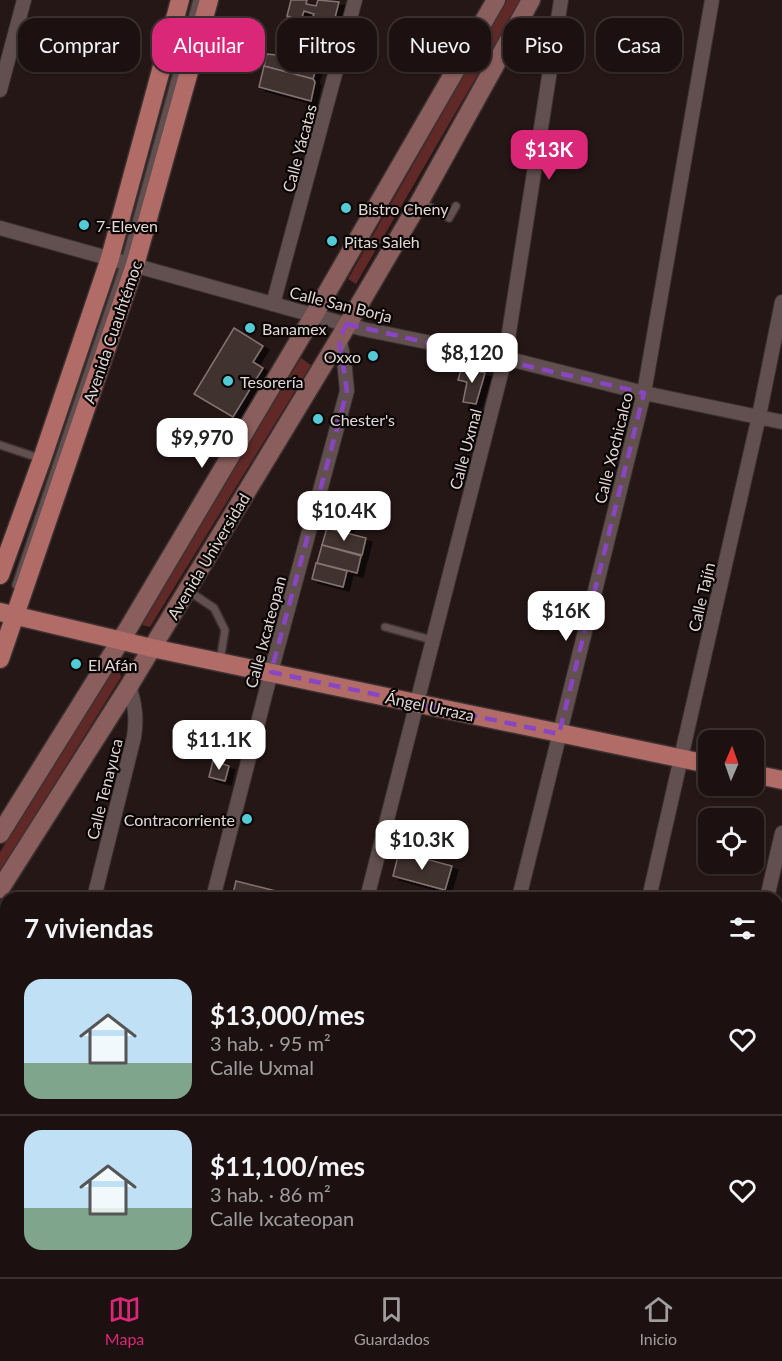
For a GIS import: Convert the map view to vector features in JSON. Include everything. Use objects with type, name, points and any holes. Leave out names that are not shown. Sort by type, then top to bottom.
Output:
[{"type":"main road","name":"Avenida Cuauhtémoc","points":[[0,575],[5,544],[123,262],[180,0]]},
{"type":"main road","name":"Avenida Cuauhtémoc","points":[[0,659],[6,613],[209,0]]},
{"type":"main road","name":"Avenida Universidad","points":[[0,834],[121,641],[314,315],[496,0]]},
{"type":"main road","name":"Avenida Universidad","points":[[0,889],[129,686],[343,331],[420,201],[531,0]]},
{"type":"main road","points":[[6,613],[121,641]]},
{"type":"main road","name":"Ángel Urraza","points":[[121,641],[559,735],[698,762]]},
{"type":"main road","points":[[764,776],[782,780]]},
{"type":"street","points":[[0,90],[24,0]]},
{"type":"street","name":"Calle Yácatas","points":[[273,304],[355,0]]},
{"type":"street","name":"Calle Uxmal","points":[[369,892],[505,358],[561,0]]},
{"type":"street","name":"Calle Xochicalco","points":[[520,892],[644,393],[712,0]]},
{"type":"street","name":"Calle San Borja","points":[[0,228],[314,315],[343,331],[505,358],[644,393],[782,422]]},
{"type":"street","name":"Calle Tajín","points":[[650,892],[759,416],[782,302]]},
{"type":"street","name":"Calle Ixcateopan","points":[[215,892],[347,391],[343,331]]},
{"type":"street","name":"Calle Tenayuca","points":[[95,892],[134,737],[135,704],[129,686]]},
{"type":"street","points":[[768,892],[782,833]]},
{"type":"lane","points":[[14,591],[123,262],[196,0]]},
{"type":"lane","points":[[420,201],[449,218],[456,206]]},
{"type":"lane","points":[[0,445],[42,459]]},
{"type":"lane","points":[[187,590],[214,608],[225,630],[219,662]]},
{"type":"lane","points":[[0,647],[4,635],[6,613]]},
{"type":"lane","points":[[385,627],[432,639]]},
{"type":"highlighted area","points":[[347,324],[644,393],[559,734],[271,672],[347,391],[339,339]]},
{"type":"shaded area","points":[[507,0],[521,0],[511,18],[503,18],[503,31],[491,52],[491,28]]},
{"type":"shaded area","points":[[466,72],[479,72],[356,284],[348,279]]},
{"type":"shaded area","points":[[301,358],[311,365],[150,627],[138,624]]},
{"type":"shaded area","points":[[117,662],[121,677],[0,872],[0,852]]},
{"type":"building","points":[[291,0],[307,0],[306,4],[316,6],[318,0],[339,2],[335,18],[313,18],[314,14],[304,11],[302,18],[287,16]]},
{"type":"building","points":[[277,50],[277,69],[265,66],[267,54],[276,55]]},
{"type":"building","points":[[265,66],[277,69],[277,72],[287,72],[313,79],[315,82],[311,101],[259,87]]},
{"type":"building","points":[[287,72],[315,72],[313,79]]},
{"type":"building","name":"Tesorería","points":[[234,328],[263,346],[253,362],[263,368],[233,417],[194,394]]},
{"type":"building","points":[[462,367],[485,373],[476,404],[463,402],[467,382],[458,380]]},
{"type":"building","points":[[328,506],[352,512],[347,532],[323,526]]},
{"type":"building","points":[[327,528],[366,538],[362,555],[322,545]]},
{"type":"building","points":[[322,545],[361,556],[357,573],[317,563]]},
{"type":"building","points":[[316,563],[347,571],[343,587],[312,579]]},
{"type":"building","points":[[213,761],[229,766],[225,781],[209,777]]},
{"type":"building","points":[[399,852],[452,866],[445,890],[393,876]]},
{"type":"building","points":[[236,881],[280,892],[233,892]]},
{"type":"place","name":"Bistro Cheny","points":[[346,208]]},
{"type":"place","name":"7-Eleven","points":[[84,225]]},
{"type":"place","name":"Pitas Saleh","points":[[332,241]]},
{"type":"place","name":"Banamex","points":[[250,328]]},
{"type":"place","name":"Oxxo","points":[[373,356]]},
{"type":"place","name":"Tesorería","points":[[228,381]]},
{"type":"place","name":"Chester's","points":[[318,419]]},
{"type":"place","name":"El Afán","points":[[76,664]]},
{"type":"place","name":"Contracorriente","points":[[247,819]]}]
